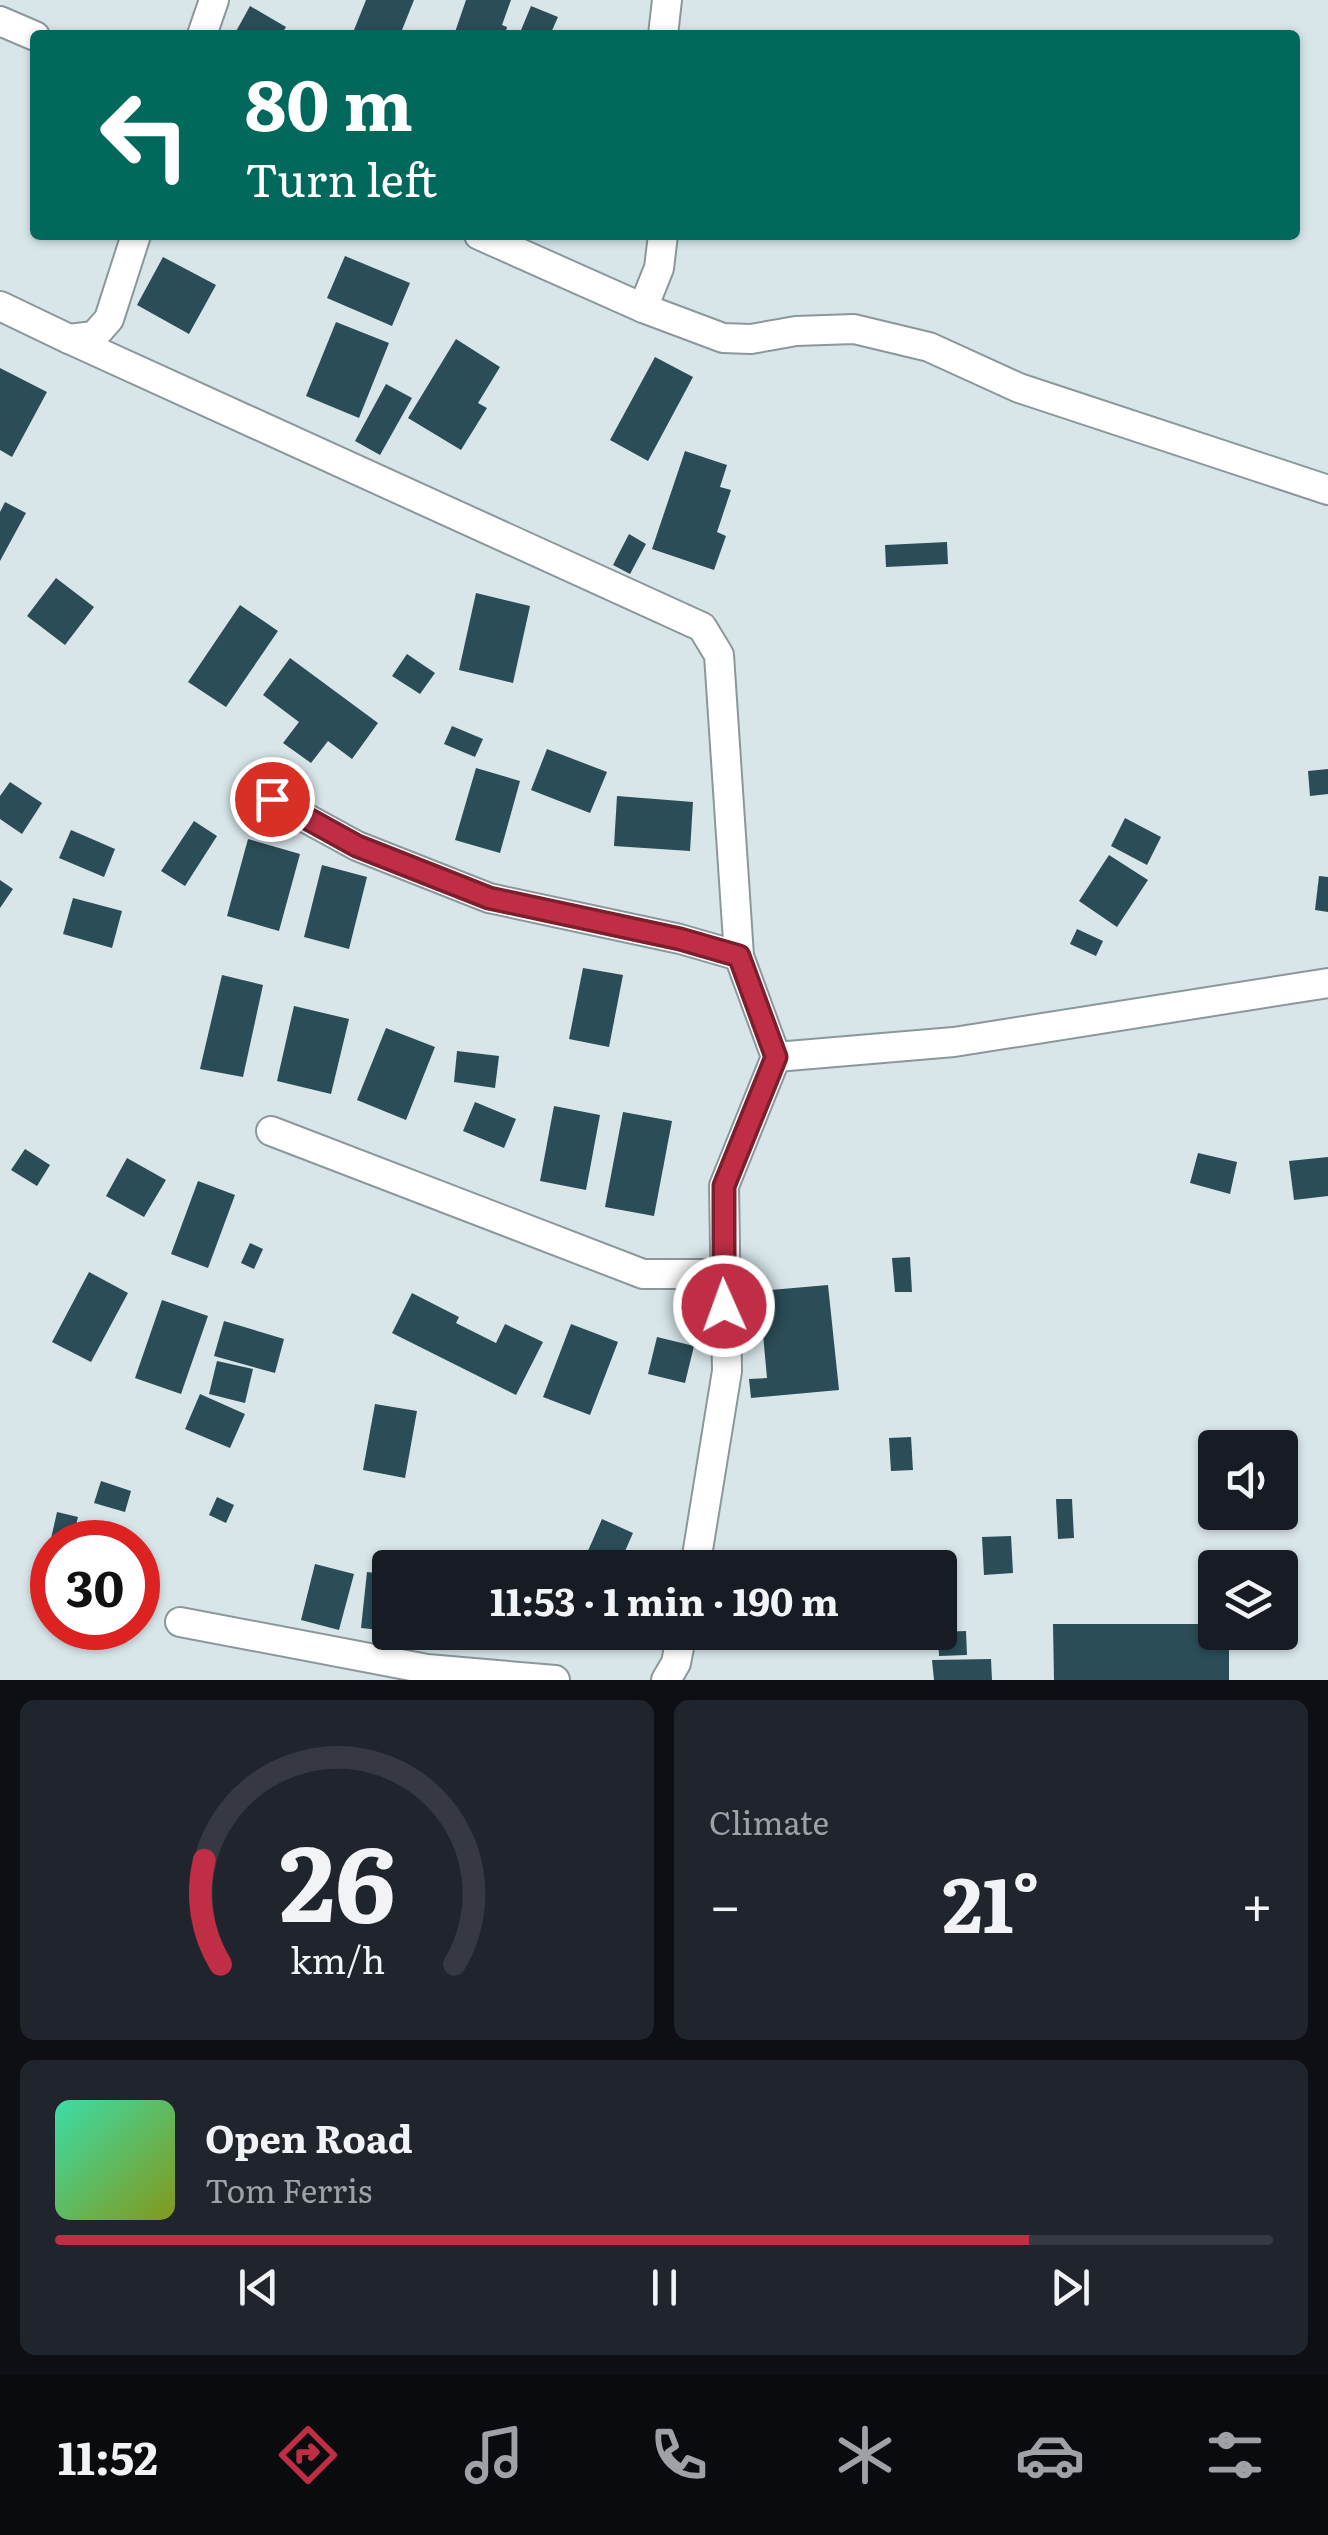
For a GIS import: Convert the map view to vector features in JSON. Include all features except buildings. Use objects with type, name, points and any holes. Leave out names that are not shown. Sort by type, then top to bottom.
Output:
[{"type":"street","points":[[204,30],[214,0]]},
{"type":"street","points":[[663,30],[666,0]]},
{"type":"street","points":[[0,20],[30,34]]},
{"type":"street","points":[[68,339],[94,336],[109,319],[134,240]]},
{"type":"street","points":[[490,240],[644,308],[723,338],[854,330],[929,348],[1019,388],[1328,490]]},
{"type":"street","points":[[644,308],[659,268],[662,240]]},
{"type":"street","points":[[0,306],[702,626],[719,655],[739,956],[776,1057],[724,1186],[727,1371],[699,1550]]},
{"type":"street","points":[[272,799],[357,846],[489,898],[680,939],[739,956]]},
{"type":"street","points":[[776,1057],[954,1042],[1328,983]]},
{"type":"street","points":[[271,1131],[644,1274],[723,1274]]},
{"type":"street","points":[[180,1622],[426,1669],[555,1680]]},
{"type":"street","points":[[666,1680],[679,1650]]},
{"type":"route","points":[[272,799],[357,846],[489,898],[680,939],[739,956],[776,1057],[724,1186],[724,1306]]}]
